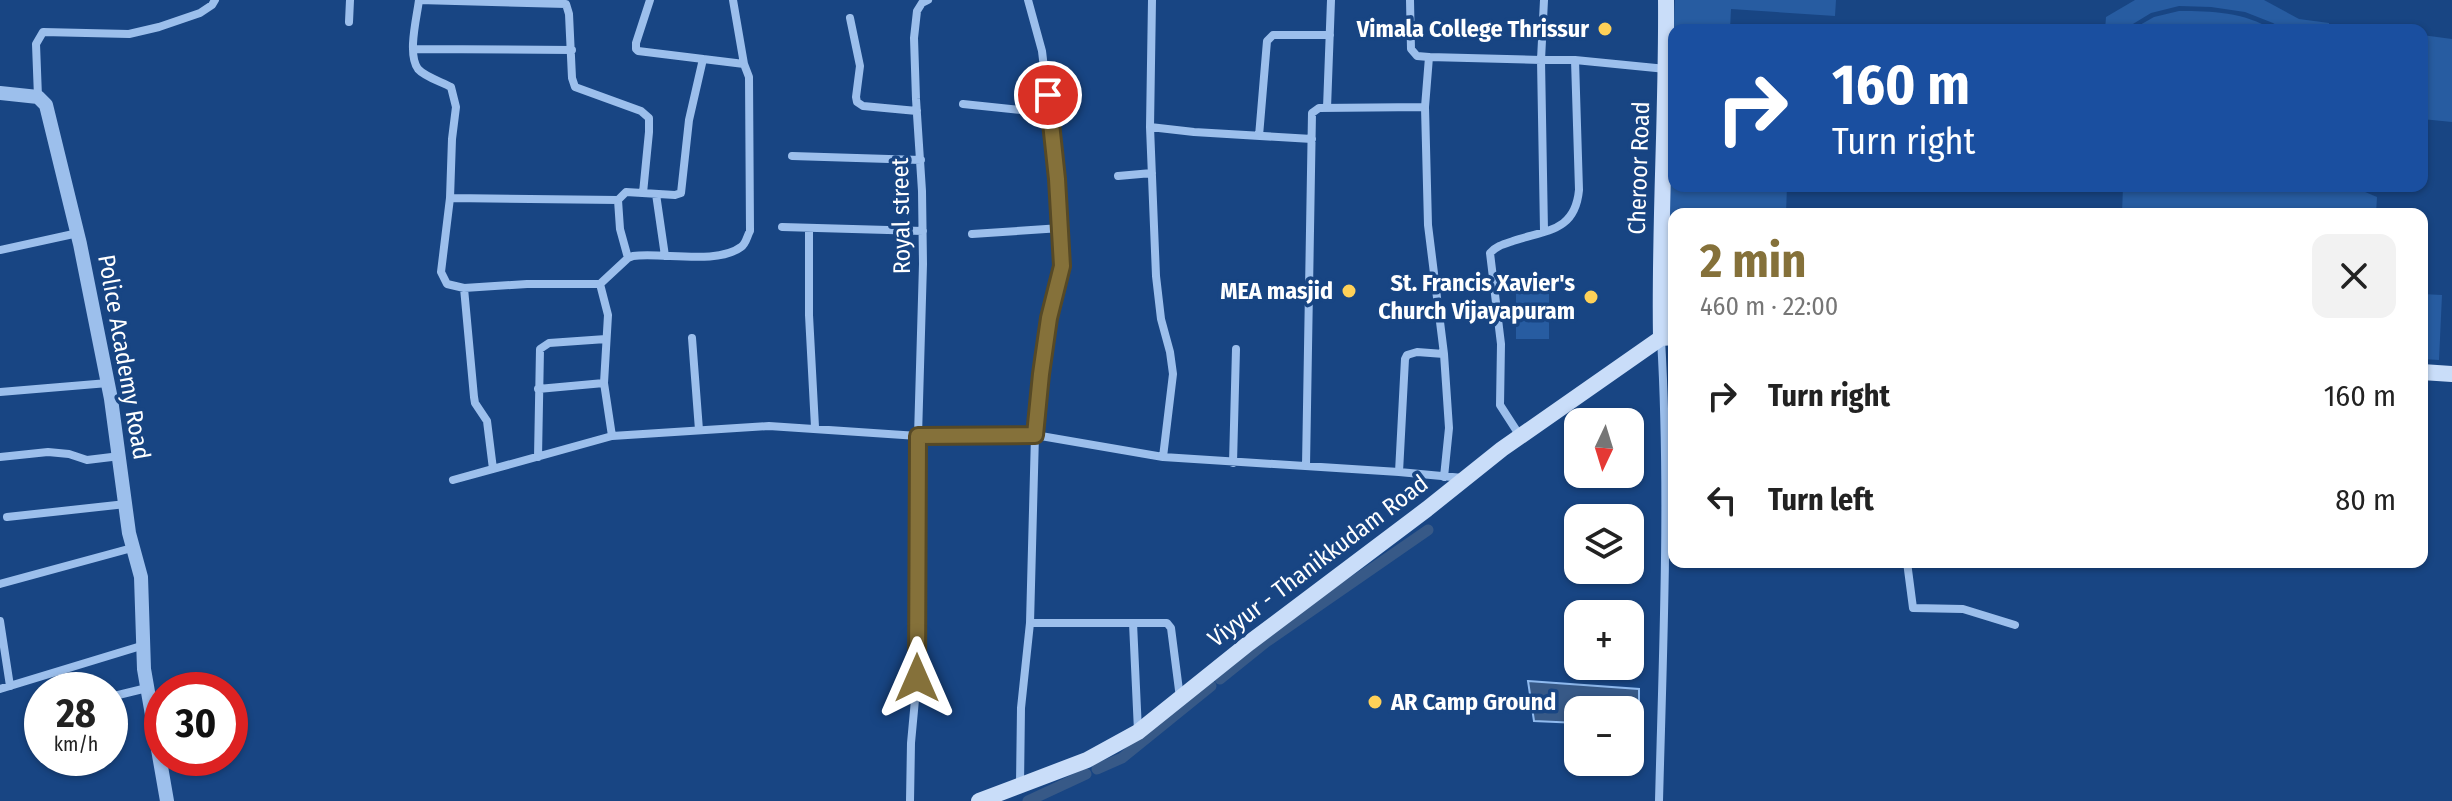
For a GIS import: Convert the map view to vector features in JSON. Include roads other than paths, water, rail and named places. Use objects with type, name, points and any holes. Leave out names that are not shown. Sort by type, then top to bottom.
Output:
[{"type":"main road","name":"Cheroor Road","points":[[1666,0],[1663,212],[1659,242],[1667,338]]},
{"type":"main road","name":"Viyyur - Thanikkudam Road","points":[[979,801],[1087,760],[1138,732],[1258,635],[1520,436],[1667,338]]},
{"type":"main road","points":[[2428,372],[2452,374]]},
{"type":"street","points":[[0,93],[38,97],[36,44],[43,32],[129,34],[200,13],[215,0]]},
{"type":"street","points":[[349,22],[350,0]]},
{"type":"street","points":[[643,193],[649,118],[641,111],[575,87],[566,2],[419,0],[414,61],[420,72],[451,87],[455,95],[450,198],[441,272],[447,284],[464,288],[600,284],[628,258],[643,255],[704,257],[732,252],[744,244],[750,231],[749,77],[733,0]]},
{"type":"street","points":[[650,0],[636,49],[645,53],[744,64]]},
{"type":"street","name":"Royal street","points":[[910,801],[917,678],[923,231],[914,38],[917,11],[928,0]]},
{"type":"street","points":[[1020,784],[1021,708],[1030,623],[1035,435],[1049,318],[1062,266],[1050,113],[1042,51],[1028,0]]},
{"type":"street","points":[[1152,0],[1150,127],[1156,276],[1161,319],[1173,374],[1163,457]]},
{"type":"street","points":[[1327,108],[1331,0]]},
{"type":"street","points":[[1410,0],[1411,49],[1417,56],[1575,60],[1666,69]]},
{"type":"street","points":[[1544,0],[1541,60],[1544,231]]},
{"type":"street","points":[[850,18],[860,66],[857,102],[863,106],[917,111]]},
{"type":"street","points":[[1259,136],[1267,41],[1273,35],[1280,34],[1330,35]]},
{"type":"street","points":[[413,49],[572,50]]},
{"type":"street","points":[[1429,57],[1425,107],[1428,225],[1444,354],[1449,428],[1444,477]]},
{"type":"street","points":[[450,198],[618,200],[626,192],[675,195],[682,190],[689,120],[703,59]]},
{"type":"street","points":[[1520,436],[1500,405],[1501,344],[1490,253],[1502,245],[1567,223],[1578,196],[1575,60]]},
{"type":"street","name":"Police Academy Road","points":[[38,97],[46,105],[78,233],[108,383],[132,548],[141,577],[141,646],[144,672]]},
{"type":"street","points":[[963,104],[1050,113]]},
{"type":"street","points":[[1306,466],[1312,113],[1319,108],[1425,107]]},
{"type":"street","points":[[1150,127],[1312,139]]},
{"type":"street","points":[[792,156],[921,160]]},
{"type":"street","points":[[1118,176],[1152,173]]},
{"type":"street","points":[[656,194],[665,256]]},
{"type":"street","points":[[618,200],[620,229],[628,258]]},
{"type":"street","points":[[782,227],[923,231]]},
{"type":"street","points":[[972,234],[1061,228]]},
{"type":"street","points":[[809,229],[809,315],[815,427]]},
{"type":"street","points":[[0,250],[78,233]]},
{"type":"street","points":[[600,284],[608,315],[604,383],[612,436]]},
{"type":"street","points":[[464,288],[474,397],[487,421],[493,469]]},
{"type":"street","points":[[692,338],[699,430]]},
{"type":"street","points":[[1659,801],[1667,338]]},
{"type":"street","points":[[538,457],[539,355],[542,345],[606,339]]},
{"type":"street","points":[[1233,463],[1236,349]]},
{"type":"street","points":[[1399,472],[1405,359],[1411,353],[1444,354]]},
{"type":"street","points":[[0,392],[108,383]]},
{"type":"street","points":[[538,389],[604,383]]},
{"type":"street","points":[[453,480],[612,436],[769,426],[918,436],[1035,435],[1163,457],[1464,479]]},
{"type":"street","points":[[0,457],[48,452],[87,460],[121,456]]},
{"type":"street","points":[[7,517],[127,504]]},
{"type":"street","points":[[0,584],[132,548]]},
{"type":"street","points":[[1908,568],[1913,608],[1963,609],[2015,625]]},
{"type":"street","points":[[0,621],[10,686]]},
{"type":"street","points":[[1030,623],[1161,622],[1170,625],[1180,699]]},
{"type":"street","points":[[1133,623],[1138,732]]},
{"type":"street","points":[[0,689],[141,646]]},
{"type":"street","name":"Police Academy Road","points":[[163,776],[167,801]]},
{"type":"waterway","points":[[1220,679],[1266,642],[1428,530]]},
{"type":"waterway","points":[[1097,769],[1122,758],[1211,686]]},
{"type":"waterway","points":[[1028,801],[1086,774]]},
{"type":"place","name":"Vimala College Thrissur","points":[[1605,29]]},
{"type":"place","name":"MEA masjid","points":[[1349,291]]},
{"type":"place","name":"St. Francis Xavier's Church Vijayapuram","points":[[1591,297]]},
{"type":"place","name":"AR Camp Ground","points":[[1375,702]]}]
